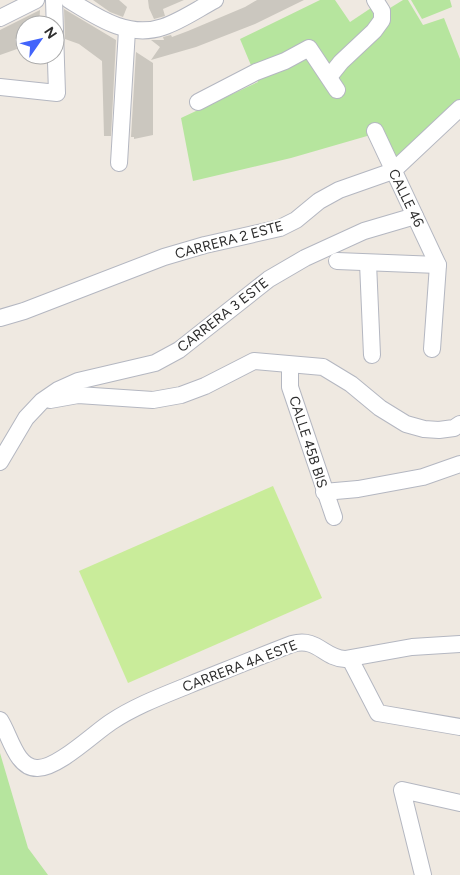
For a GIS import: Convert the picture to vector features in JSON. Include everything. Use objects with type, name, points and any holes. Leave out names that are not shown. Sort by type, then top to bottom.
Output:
[{"type":"street","points":[[0,18],[36,0]]},
{"type":"street","points":[[0,87],[57,93],[54,0]]},
{"type":"street","points":[[69,0],[98,18],[127,30],[152,30],[164,27],[215,0]]},
{"type":"street","points":[[198,102],[256,72],[309,48],[333,84],[341,62],[374,31],[382,20],[382,11],[375,0]]},
{"type":"street","points":[[119,164],[127,30]]},
{"type":"street","name":"CARRERA 2 ESTE","points":[[0,318],[24,311],[164,257],[205,245],[280,228],[296,220],[338,190],[393,171],[460,108]]},
{"type":"street","name":"CALLE 46","points":[[375,131],[438,265]]},
{"type":"street","name":"CARRERA 3 ESTE","points":[[0,462],[26,418],[42,401],[58,390],[78,381],[155,363],[179,350],[269,279],[305,258],[364,231],[415,216]]},
{"type":"street","points":[[338,261],[438,265],[432,349]]},
{"type":"street","points":[[368,263],[372,355]]},
{"type":"street","points":[[42,401],[78,396],[153,400],[181,395],[206,386],[254,361],[323,368],[351,384],[380,408],[406,424],[424,430],[454,428],[460,424]]},
{"type":"street","name":"CALLE 45B BIS","points":[[290,365],[290,387],[334,517]]},
{"type":"street","points":[[324,492],[358,490],[423,477],[460,464]]},
{"type":"street","name":"CARRERA 4A ESTE","points":[[0,720],[19,759],[27,766],[37,768],[52,764],[79,747],[108,724],[142,704],[292,644],[308,642],[340,659],[412,647],[460,644]]},
{"type":"street","points":[[350,658],[378,712],[460,727]]},
{"type":"street","points":[[423,875],[402,790],[460,803]]},
{"type":"green space","points":[[320,0],[335,0],[350,22],[371,8],[377,16],[403,0],[408,0],[423,25],[444,18],[460,59],[460,99],[397,169],[381,132],[291,158],[193,181],[181,118],[258,82],[240,39]]},
{"type":"green space","points":[[411,0],[450,0],[452,7],[422,19]]},
{"type":"green space","points":[[273,486],[322,598],[128,683],[79,571]]},
{"type":"green space","points":[[0,753],[28,848],[48,875],[0,875]]},
{"type":"building","points":[[93,0],[119,0],[127,7],[123,17],[110,12]]},
{"type":"building","points":[[148,0],[184,0],[163,9],[165,16],[154,19]]},
{"type":"building","points":[[257,0],[304,0],[255,24],[196,47],[151,60],[160,47],[151,40],[164,40],[163,37],[171,35],[172,37],[188,31]]},
{"type":"building","points":[[64,9],[116,40],[111,136],[104,136],[102,61],[79,44],[65,39]]},
{"type":"building","points":[[40,10],[40,15],[30,15]]},
{"type":"building","points":[[15,22],[15,50],[0,55],[0,30]]},
{"type":"building","points":[[136,52],[153,63],[153,135],[134,139],[134,137],[131,137]]}]
